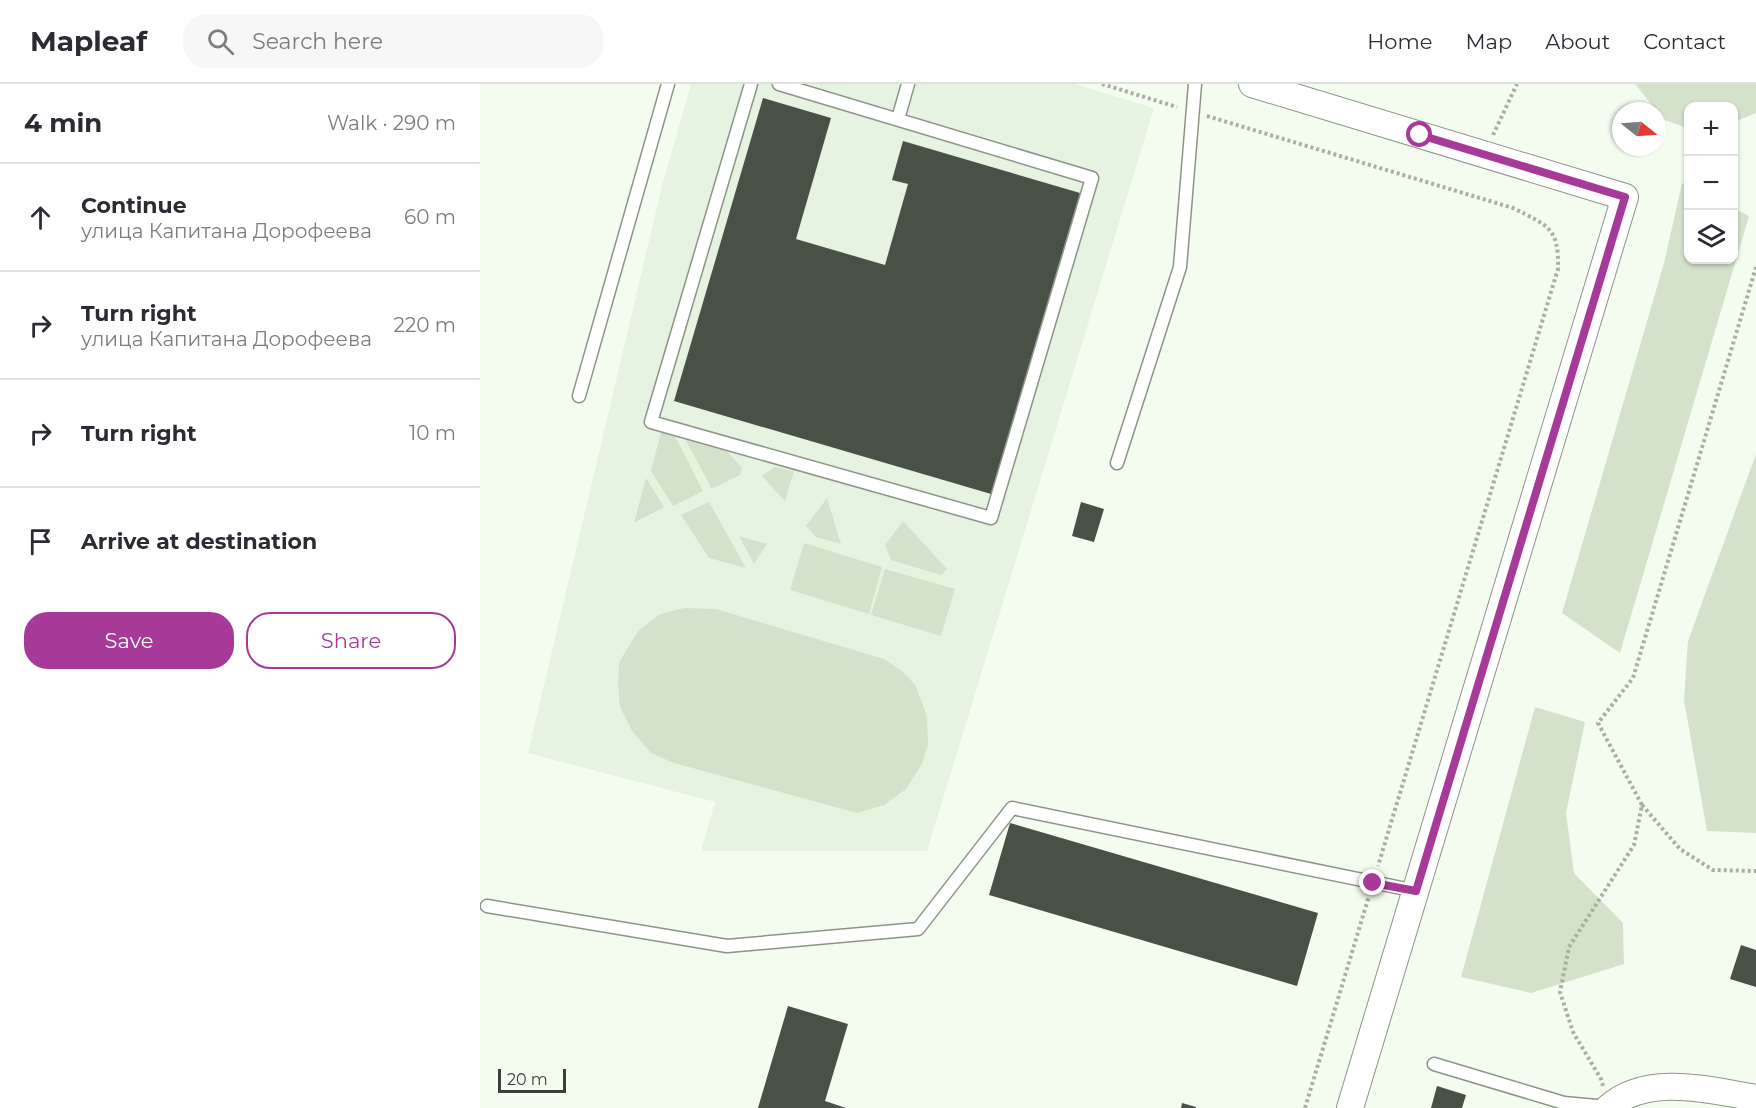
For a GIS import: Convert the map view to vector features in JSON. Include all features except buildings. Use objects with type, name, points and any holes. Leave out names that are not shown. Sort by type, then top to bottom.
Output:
[{"type":"street","points":[[1252,84],[1625,197],[1350,1108]]},
{"type":"street","points":[[1608,1107],[1636,1090],[1688,1087],[1756,1098]]},
{"type":"lane","points":[[579,396],[668,84]]},
{"type":"lane","points":[[751,84],[651,422],[991,518],[1092,178],[779,84]]},
{"type":"lane","points":[[898,119],[908,84]]},
{"type":"lane","points":[[1117,463],[1180,267],[1195,84]]},
{"type":"lane","points":[[487,906],[727,946],[918,928],[1012,808],[1416,891]]},
{"type":"lane","points":[[1434,1064],[1564,1103],[1608,1107]]},
{"type":"path","points":[[1102,84],[1513,208],[1539,221],[1551,231],[1558,247],[1558,269],[1305,1108]]},
{"type":"path","points":[[1484,154],[1516,84]]},
{"type":"path","points":[[1756,267],[1633,678],[1598,723],[1642,805],[1680,849],[1713,870],[1756,871]]},
{"type":"path","points":[[1608,1107],[1601,1079],[1573,1032],[1560,992],[1569,947],[1634,845],[1642,805]]},
{"type":"shaded area","points":[[691,84],[1075,84],[1154,108],[927,851],[701,851],[715,802],[528,753],[662,186]]},
{"type":"shaded area","points":[[1635,84],[1756,84],[1756,113],[1738,120],[1738,102],[1684,102],[1684,127],[1666,121],[1666,102],[1650,102]]},
{"type":"shaded area","points":[[1682,183],[1684,184],[1684,264],[1735,264],[1620,653],[1562,613],[1664,263]]},
{"type":"shaded area","points":[[1738,210],[1749,216],[1738,253]]},
{"type":"shaded area","points":[[661,432],[675,436],[703,491],[673,506],[651,471]]},
{"type":"shaded area","points":[[685,439],[727,451],[742,468],[740,475],[712,489]]},
{"type":"shaded area","points":[[1756,454],[1756,833],[1707,831],[1684,700],[1688,641]]},
{"type":"shaded area","points":[[775,467],[794,471],[785,501],[762,476]]},
{"type":"shaded area","points":[[646,478],[664,507],[634,523]]},
{"type":"shaded area","points":[[827,498],[841,544],[816,537],[806,526]]},
{"type":"shaded area","points":[[709,502],[746,568],[709,558],[681,515]]},
{"type":"shaded area","points":[[903,521],[947,569],[941,575],[891,560],[885,545]]},
{"type":"shaded area","points":[[739,536],[767,544],[754,564]]},
{"type":"shaded area","points":[[804,543],[882,567],[869,614],[790,590]]},
{"type":"shaded area","points":[[885,569],[955,589],[941,636],[871,615]]},
{"type":"shaded area","points":[[684,608],[716,609],[884,659],[903,672],[916,686],[927,717],[928,745],[922,764],[906,789],[884,805],[857,813],[674,763],[651,753],[632,731],[620,707],[619,662],[639,630],[660,614]]},
{"type":"shaded area","points":[[1535,707],[1585,722],[1566,813],[1574,873],[1623,923],[1624,964],[1531,993],[1461,977]]},
{"type":"route","points":[[1373,883],[1416,891],[1625,197],[1420,135]]}]
